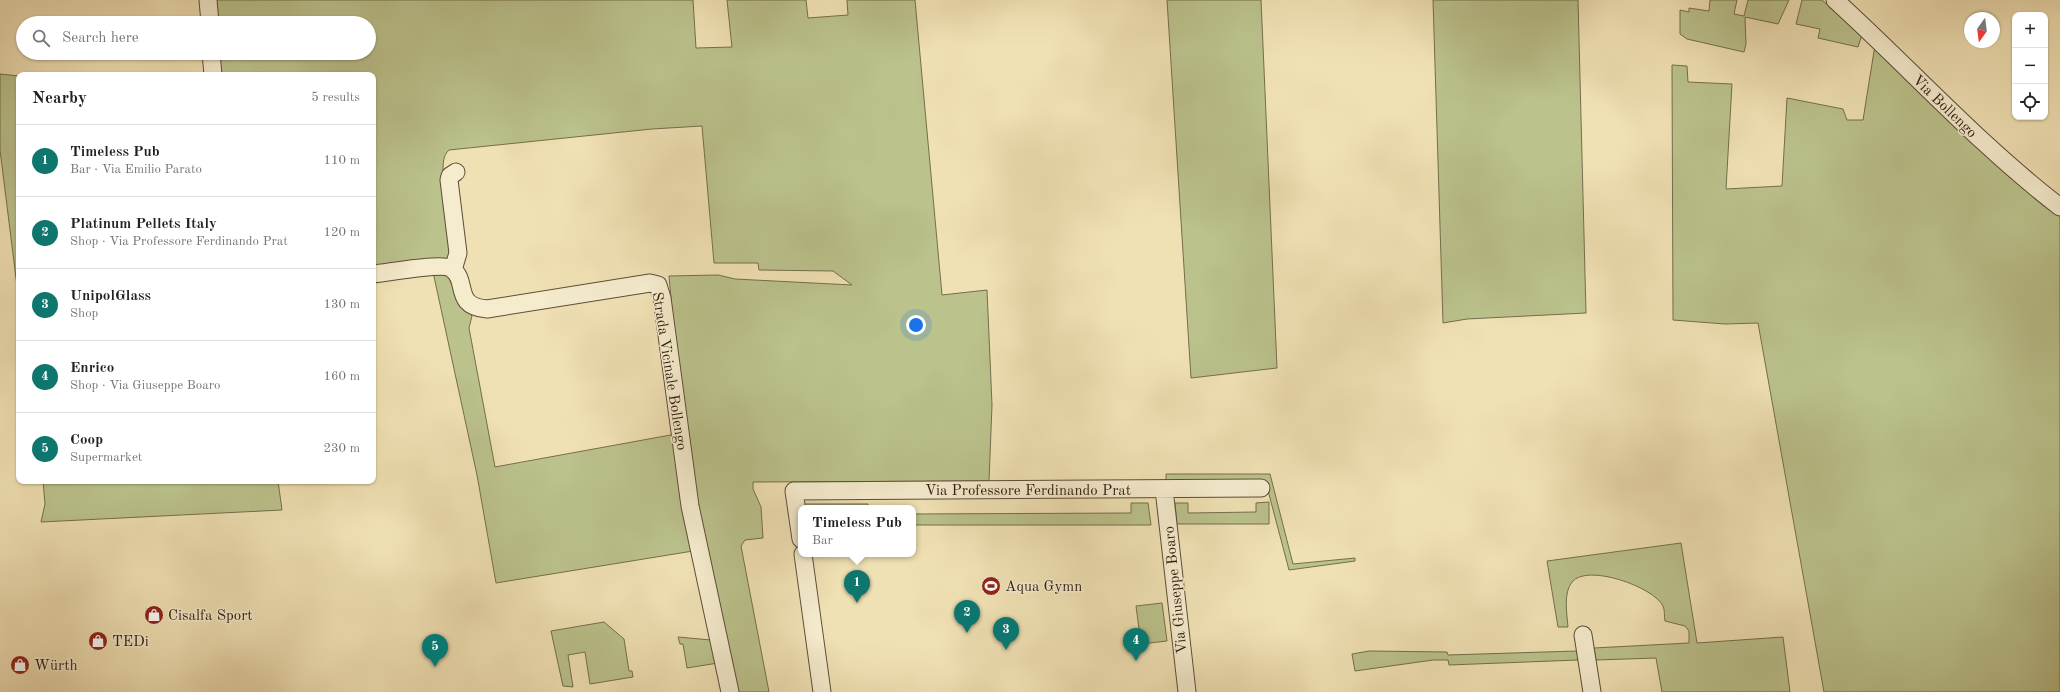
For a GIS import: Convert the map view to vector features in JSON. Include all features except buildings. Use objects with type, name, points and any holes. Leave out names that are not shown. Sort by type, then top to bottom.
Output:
[{"type":"street","points":[[208,0],[209,16]]},
{"type":"street","name":"Via Bollengo","points":[[1835,0],[1873,35],[1954,116],[2060,207]]},
{"type":"street","points":[[212,60],[213,72]]},
{"type":"street","points":[[376,274],[439,266],[451,268],[453,270],[458,253],[449,180],[450,176],[456,172]]},
{"type":"street","name":"Strada Vicinale Bollengo","points":[[453,270],[457,274],[463,296],[476,308],[486,309],[650,283],[658,285],[662,298],[690,506],[730,692]]},
{"type":"street","name":"Via Professore Ferdinando Prat","points":[[798,518],[794,491],[1261,488]]},
{"type":"street","name":"Via Giuseppe Boaro","points":[[1164,489],[1187,692]]},
{"type":"street","points":[[803,557],[822,692]]},
{"type":"street","points":[[1583,635],[1592,692]]},
{"type":"green space","points":[[212,0],[693,0],[696,48],[732,47],[727,0],[806,0],[808,18],[848,15],[847,0],[915,0],[942,295],[987,290],[992,405],[989,481],[753,482],[753,489],[761,507],[763,538],[745,540],[741,546],[769,692],[736,692],[702,553],[682,419],[669,276],[718,275],[735,279],[852,285],[833,271],[759,270],[758,263],[714,263],[702,126],[652,129],[449,150],[444,157],[443,172],[452,259],[376,271],[376,72],[217,72],[216,60],[376,60],[376,16],[213,16]]},
{"type":"green space","points":[[1167,0],[1261,0],[1277,368],[1191,378]]},
{"type":"green space","points":[[1433,0],[1578,0],[1586,313],[1467,319],[1443,323]]},
{"type":"green space","points":[[1710,0],[1737,0],[1734,14],[1744,16],[1748,0],[1789,0],[1778,24],[1745,17],[1746,44],[1744,52],[1687,39],[1680,34],[1680,10],[1689,12],[1689,8],[1709,11]]},
{"type":"green space","points":[[1802,0],[1822,0],[1862,35],[1858,47],[1818,38],[1820,29],[1796,24]]},
{"type":"green space","points":[[1875,45],[2060,212],[2060,692],[1824,692],[1758,323],[1725,324],[1673,320],[1672,65],[1687,66],[1688,82],[1732,84],[1726,189],[1782,186],[1787,98],[1843,109],[1847,120],[1863,120]]},
{"type":"green space","points":[[0,74],[16,76],[16,278],[0,150]]},
{"type":"green space","points":[[433,272],[449,276],[461,305],[472,316],[469,328],[495,467],[676,434],[693,551],[496,583],[477,475]]},
{"type":"green space","points":[[1166,474],[1270,474],[1293,564],[1355,558],[1355,561],[1289,570],[1266,483],[1166,482]]},
{"type":"green space","points":[[43,484],[278,484],[282,510],[41,522],[45,504]]},
{"type":"green space","points":[[1269,502],[1269,524],[1177,524],[1175,503],[1188,503],[1188,513],[1256,512],[1256,503]]},
{"type":"green space","points":[[1131,503],[1148,503],[1151,525],[916,525],[916,514],[1131,513]]},
{"type":"green space","points":[[800,504],[868,504],[868,505]]},
{"type":"green space","points":[[1681,543],[1697,643],[1783,637],[1790,692],[1662,692],[1656,658],[1596,660],[1594,648],[1689,643],[1689,631],[1685,626],[1665,621],[1664,608],[1657,599],[1634,585],[1620,580],[1605,576],[1591,575],[1580,577],[1572,582],[1567,592],[1566,610],[1568,627],[1558,627],[1547,561]]},
{"type":"green space","points":[[1162,603],[1167,641],[1141,644],[1136,606]]},
{"type":"green space","points":[[604,622],[624,639],[629,671],[632,671],[633,677],[590,684],[585,652],[568,655],[573,687],[563,686],[551,631]]},
{"type":"green space","points":[[678,637],[711,640],[718,663],[687,668],[683,644],[680,644]]},
{"type":"green space","points":[[1369,651],[1447,652],[1448,655],[1577,651],[1578,660],[1449,665],[1448,660],[1433,660],[1355,671],[1352,654]]},
{"type":"place","name":"Aqua Gymn","points":[[991,586]]},
{"type":"place","name":"Timeless Pub","points":[[857,603]]},
{"type":"place","name":"Cisalfa Sport","points":[[154,615]]},
{"type":"place","name":"Platinum Pellets Italy","points":[[967,633]]},
{"type":"place","name":"TEDi","points":[[98,641]]},
{"type":"place","name":"UnipolGlass","points":[[1006,650]]},
{"type":"place","name":"Enrico","points":[[1136,661]]},
{"type":"place","name":"Würth","points":[[20,665]]},
{"type":"place","name":"Coop","points":[[435,667]]}]
